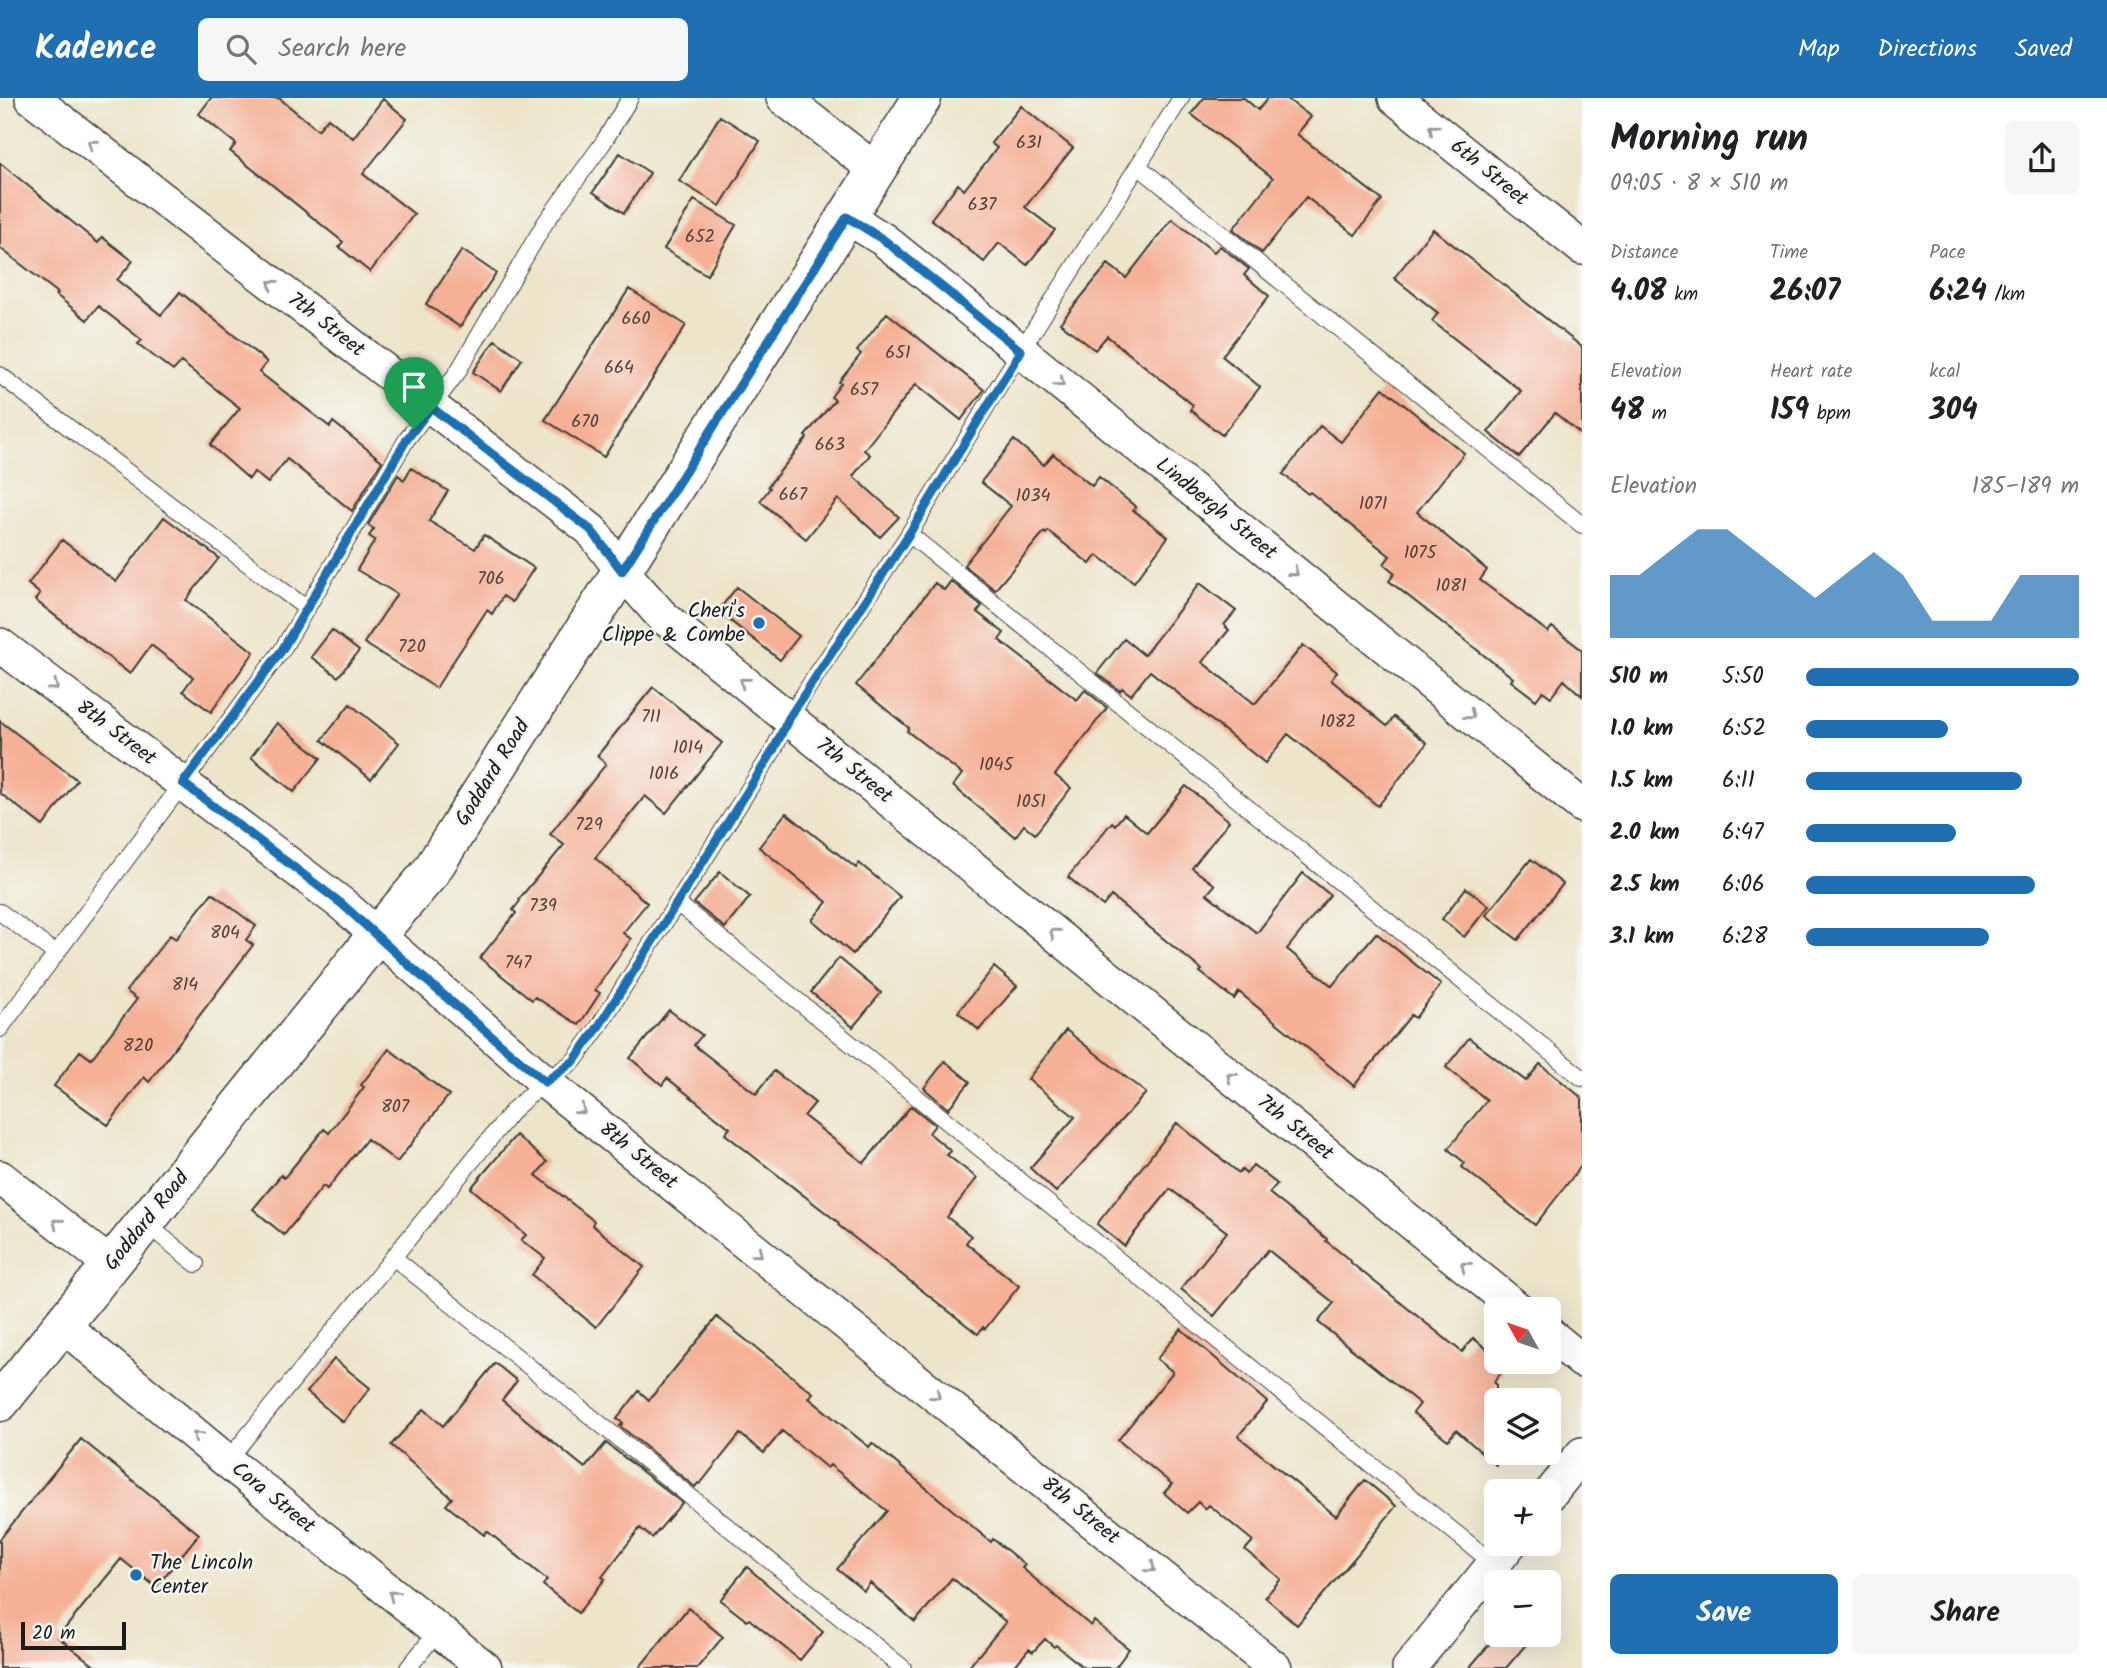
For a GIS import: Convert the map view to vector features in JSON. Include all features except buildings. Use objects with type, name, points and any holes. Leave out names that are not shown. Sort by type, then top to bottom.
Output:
[{"type":"street","name":"7th Street","points":[[32,98],[591,530],[622,571],[662,615],[1503,1297]]},
{"type":"street","points":[[783,98],[876,170]]},
{"type":"street","name":"Goddard Road","points":[[0,1402],[430,873],[922,98]]},
{"type":"street","name":"6th Street","points":[[1395,98],[1582,248]]},
{"type":"street","name":"Lindbergh Street","points":[[847,217],[884,240],[1582,806]]},
{"type":"street","name":"8th Street","points":[[0,645],[342,904],[545,1082],[1275,1668]]},
{"type":"street","points":[[0,1177],[111,1265]]},
{"type":"street","name":"Cora Street","points":[[62,1325],[485,1668]]},
{"type":"street","points":[[1561,1344],[1582,1361]]},
{"type":"street","points":[[1561,1480],[1582,1454]]},
{"type":"street","points":[[1409,1668],[1500,1556]]},
{"type":"lane","points":[[0,1029],[282,650],[407,439],[457,373],[545,223],[603,143],[631,98]]},
{"type":"lane","points":[[227,1461],[515,1108],[574,1061],[597,1029],[773,751],[789,718],[909,534],[1181,98]]},
{"type":"lane","points":[[1138,166],[1582,526]]},
{"type":"lane","points":[[0,375],[307,608]]},
{"type":"lane","points":[[909,534],[1582,1079]]},
{"type":"lane","points":[[677,903],[1484,1539]]},
{"type":"lane","points":[[0,912],[55,954]]},
{"type":"lane","points":[[145,1223],[196,1264]]},
{"type":"lane","points":[[393,1257],[903,1668]]},
{"type":"lane","points":[[408,1668],[438,1630]]},
{"type":"place","name":"Cheri's Clippe & Combe","points":[[759,623]]},
{"type":"place","name":"The Lincoln Center","points":[[136,1575]]},
{"type":"route","points":[[847,217],[884,240],[1021,351],[909,534],[789,718],[773,751],[597,1029],[574,1061],[545,1082],[342,904],[183,783],[282,650],[414,429],[431,407],[591,530],[622,571],[847,217]]}]
